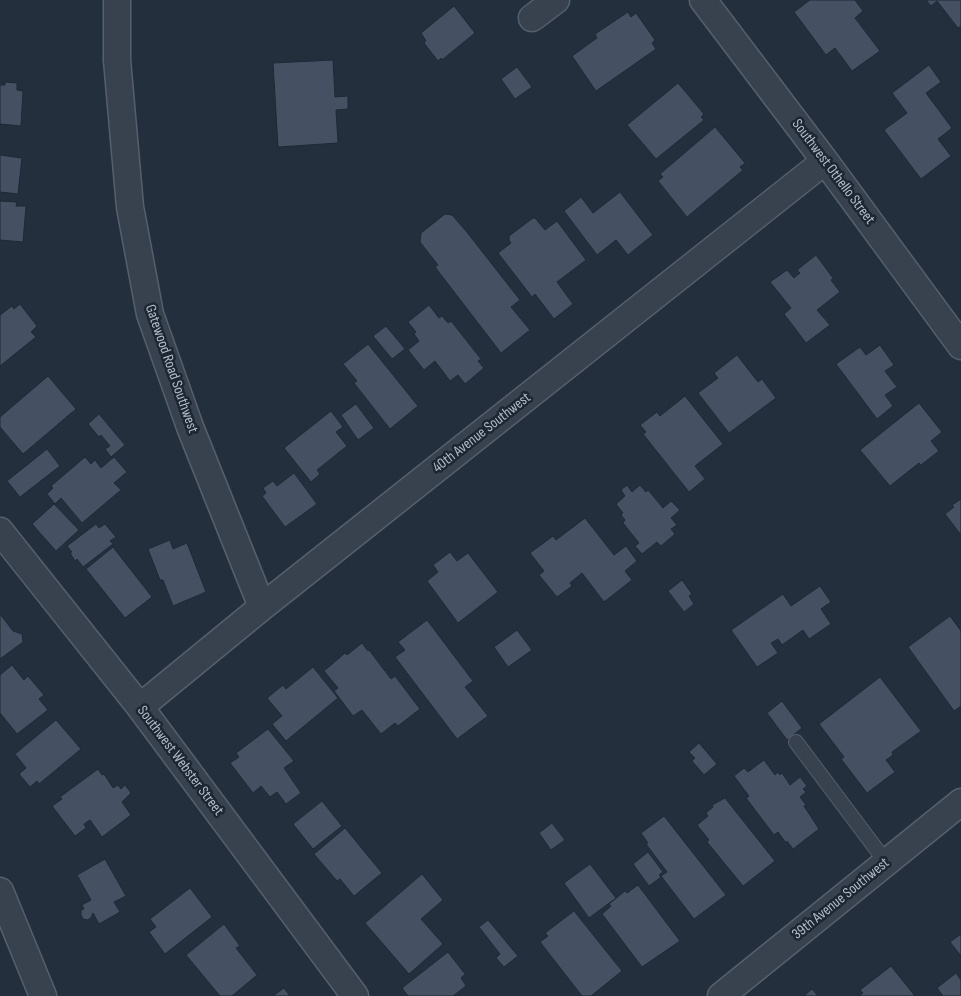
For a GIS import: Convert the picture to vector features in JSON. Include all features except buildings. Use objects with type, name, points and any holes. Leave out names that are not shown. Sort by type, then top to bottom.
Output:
[{"type":"street","name":"Gatewood Road Southwest","points":[[117,0],[117,60],[130,208],[150,314],[190,428],[262,607]]},
{"type":"street","points":[[532,18],[556,0]]},
{"type":"street","name":"Southwest Othello Street","points":[[703,0],[825,161],[961,346]]},
{"type":"street","name":"40th Avenue Southwest","points":[[140,707],[262,607],[825,161]]},
{"type":"street","name":"Southwest Webster Street","points":[[0,531],[140,707],[355,996]]},
{"type":"street","name":"39th Avenue Southwest","points":[[721,996],[886,862],[957,814]]},
{"type":"street","points":[[0,891],[43,996]]},
{"type":"lane","points":[[796,742],[886,862]]}]
